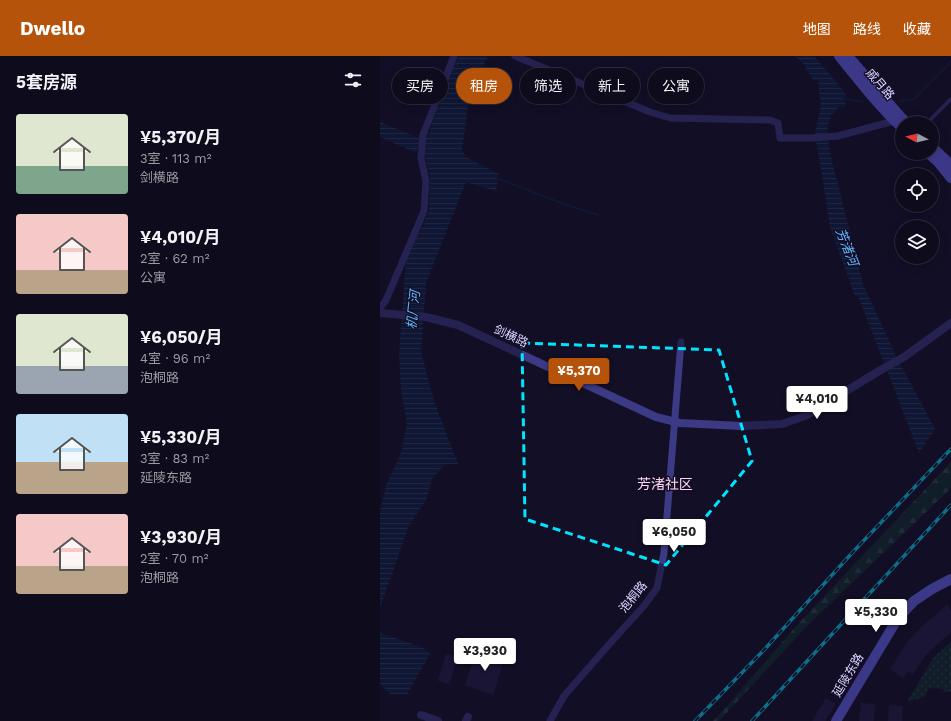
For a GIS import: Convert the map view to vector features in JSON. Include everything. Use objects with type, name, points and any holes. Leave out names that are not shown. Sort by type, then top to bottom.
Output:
[{"type":"main road","name":"戚月路","points":[[839,56],[894,121]]},
{"type":"main road","name":"戚月路","points":[[848,56],[900,116]]},
{"type":"main road","points":[[939,156],[947,167],[951,178]]},
{"type":"main road","points":[[938,160],[947,167]]},
{"type":"main road","name":"延陵东路","points":[[836,721],[898,618],[914,601],[951,579]]},
{"type":"street","points":[[380,308],[386,300],[424,211],[426,181],[421,158],[423,135],[454,56]]},
{"type":"street","points":[[515,56],[650,112],[670,118],[770,120],[778,123],[780,138],[838,136],[894,121]]},
{"type":"street","name":"剑横路","points":[[380,313],[426,318],[458,325],[656,417],[680,423],[741,426],[782,424],[805,416],[904,357],[951,324]]},
{"type":"street","name":"泡桐路","points":[[550,721],[564,696],[657,588],[664,553],[681,342]]},
{"type":"street","points":[[421,715],[438,721]]},
{"type":"lane","points":[[934,116],[951,99]]},
{"type":"highlighted area","points":[[522,343],[719,350],[752,461],[666,565],[525,519]]},
{"type":"green space","points":[[951,462],[951,488],[807,626],[719,721],[713,721],[797,625]]},
{"type":"green space","points":[[951,642],[951,692],[944,692],[943,689],[928,688],[926,696],[907,702],[934,657]]},
{"type":"water","name":"机厂河","points":[[459,56],[488,56],[483,68],[456,68],[456,104],[469,104],[462,151],[466,157],[499,174],[496,191],[466,182],[426,283],[421,352],[434,401],[458,464],[445,464],[432,479],[427,498],[408,528],[380,608],[380,511],[386,486],[401,453],[407,424],[401,391],[399,353],[406,260],[429,211],[430,176],[423,149],[425,145],[419,145],[417,151],[414,152],[380,137],[380,122],[419,138],[427,138],[439,104],[448,104],[449,76]]},
{"type":"water","name":"芳渚河","points":[[794,56],[814,56],[846,95],[845,107],[839,107],[831,116],[828,125],[827,135],[832,161],[863,284],[895,354],[935,429],[919,453],[858,296],[855,296],[830,227],[815,134],[821,105],[818,80],[813,80],[802,62]]},
{"type":"water","points":[[380,633],[422,647],[430,654],[407,694],[390,694],[380,684]]},
{"type":"building","points":[[947,605],[951,611],[951,632],[926,655],[913,674],[908,671],[903,679],[890,669],[907,642],[921,627]]},
{"type":"building","points":[[477,650],[494,655],[495,653],[505,657],[493,695],[465,685]]},
{"type":"building","points":[[446,654],[458,657],[449,684],[438,681]]},
{"type":"building","points":[[826,698],[836,704],[825,721],[812,721]]},
{"type":"building","points":[[861,703],[875,704],[874,721],[859,721]]},
{"type":"building","points":[[889,705],[903,706],[902,721],[888,721]]},
{"type":"waterway","points":[[900,101],[914,99],[951,61]]},
{"type":"waterway","points":[[843,98],[863,102]]},
{"type":"waterway","points":[[497,178],[564,204],[598,215]]},
{"type":"railway","points":[[695,721],[763,651],[852,553],[951,449]]},
{"type":"railway","points":[[752,721],[951,505]]},
{"type":"district","name":"芳渚社区","points":[[665,484]]}]
